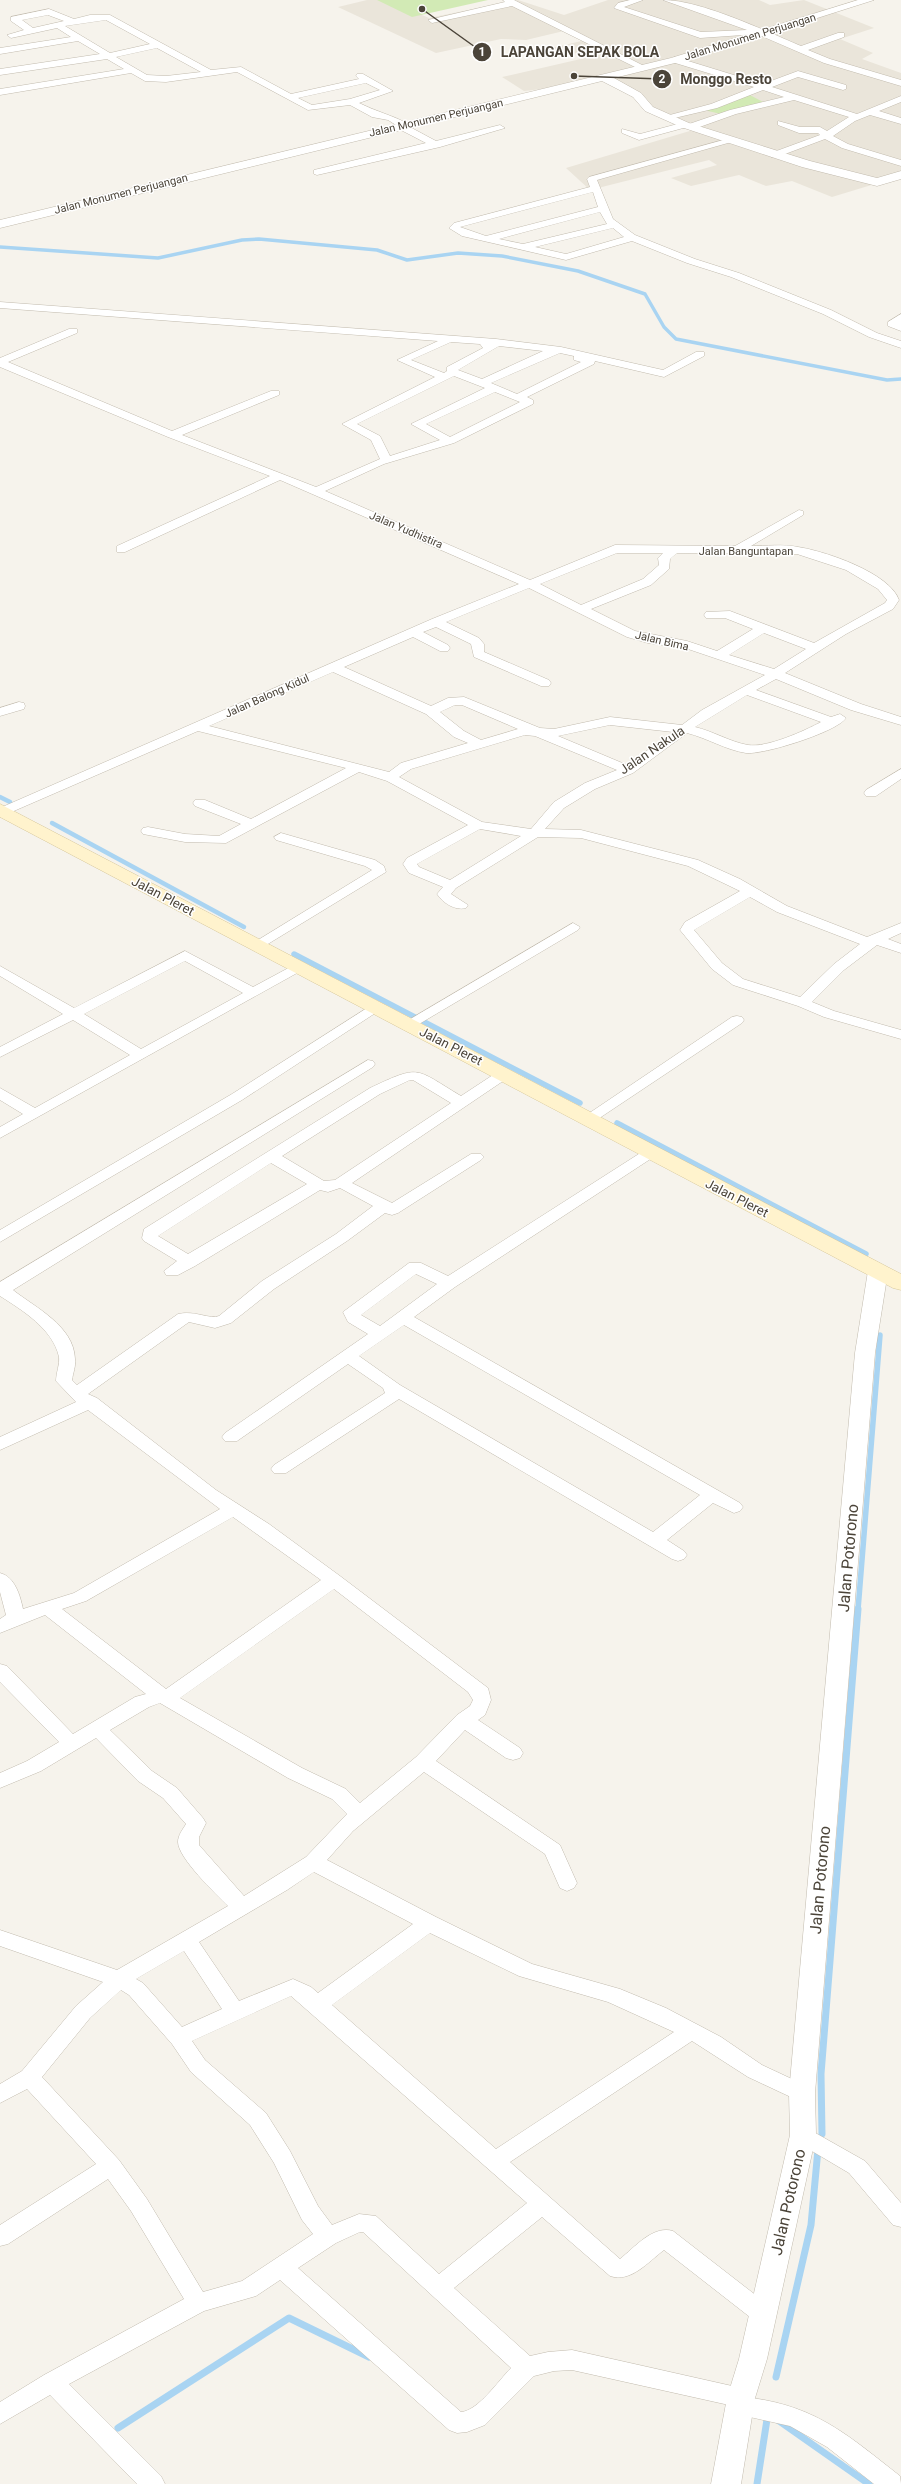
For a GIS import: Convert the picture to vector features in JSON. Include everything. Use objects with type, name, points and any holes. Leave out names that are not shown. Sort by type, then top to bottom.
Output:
[{"type":"main road","name":"Jalan Pleret","points":[[1,811],[299,968],[590,1118],[650,1153],[901,1283]]},
{"type":"street","points":[[639,0],[621,5],[618,8],[700,35],[755,35],[827,61],[901,84]]},
{"type":"street","points":[[667,0],[741,24],[772,47]]},
{"type":"street","name":"Jalan Monumen Perjuangan","points":[[0,224],[644,68],[675,60],[869,0]]},
{"type":"street","points":[[432,20],[510,1],[644,68]]},
{"type":"street","points":[[31,30],[14,18],[49,12],[72,21]]},
{"type":"street","points":[[11,35],[72,21],[108,17],[208,72]]},
{"type":"street","points":[[58,25],[146,78],[155,80],[230,69],[243,71],[288,97],[311,108],[366,99],[388,91],[364,78],[288,97]]},
{"type":"street","points":[[799,50],[840,35]]},
{"type":"street","points":[[0,51],[78,38]]},
{"type":"street","points":[[0,72],[108,56],[157,45]]},
{"type":"street","points":[[675,60],[859,117]]},
{"type":"street","points":[[669,118],[707,108],[798,74],[827,61]]},
{"type":"street","points":[[0,92],[133,70]]},
{"type":"street","points":[[798,74],[843,87]]},
{"type":"street","points":[[605,78],[637,95],[649,109],[688,126],[730,141],[774,155],[877,182],[901,175]]},
{"type":"street","points":[[625,131],[640,137],[688,126],[795,96]]},
{"type":"street","points":[[366,99],[434,144],[450,152]]},
{"type":"street","points":[[774,155],[826,136],[834,129],[901,99]]},
{"type":"street","points":[[351,102],[375,115],[391,118],[404,125]]},
{"type":"street","points":[[871,112],[901,121]]},
{"type":"street","points":[[781,123],[799,130],[820,130],[826,136],[844,146],[901,163]]},
{"type":"street","points":[[317,172],[500,128]]},
{"type":"street","points":[[730,141],[594,178],[591,181],[604,208],[607,218],[631,236],[690,261],[735,275],[827,312],[873,335],[901,345]]},
{"type":"street","points":[[594,189],[457,225],[454,228],[458,231],[486,239],[571,257],[623,241],[631,236]]},
{"type":"street","points":[[486,239],[604,208]]},
{"type":"street","points":[[523,247],[615,225]]},
{"type":"street","points":[[0,305],[496,342],[561,350],[664,374],[700,354]]},
{"type":"street","points":[[901,317],[892,324],[901,328]]},
{"type":"street","points":[[0,362],[73,331]]},
{"type":"street","points":[[315,492],[386,460],[450,441],[529,402],[482,383],[449,374],[402,359],[443,341],[493,346],[451,369],[449,374],[348,424],[376,438],[386,460]]},
{"type":"street","points":[[482,383],[550,352],[590,362],[519,397]]},
{"type":"street","name":"Jalan Yudhistira","points":[[0,362],[172,435],[280,476],[532,585]]},
{"type":"street","points":[[450,441],[417,424],[495,388]]},
{"type":"street","points":[[172,435],[275,394]]},
{"type":"street","points":[[121,549],[280,476]]},
{"type":"street","points":[[739,549],[799,513]]},
{"type":"street","name":"Jalan Banguntapan","points":[[532,585],[614,549],[639,548],[672,551],[739,549],[797,550],[820,556],[850,567],[891,594],[893,600],[889,606],[815,648],[775,674]]},
{"type":"street","points":[[581,609],[647,582],[664,566],[664,558],[672,551]]},
{"type":"street","name":"Jalan Bima","points":[[532,585],[631,634],[648,639],[687,645],[775,674]]},
{"type":"street","name":"Jalan Balong Kidul","points":[[1,811],[436,622],[532,585]]},
{"type":"street","points":[[710,615],[726,614],[761,629],[815,648]]},
{"type":"street","points":[[436,622],[478,644],[478,654],[546,683]]},
{"type":"street","points":[[718,656],[761,629]]},
{"type":"street","points":[[414,632],[444,648]]},
{"type":"street","points":[[333,667],[431,711],[459,734],[480,744]]},
{"type":"street","points":[[775,674],[856,707],[901,721]]},
{"type":"street","name":"Jalan Nakula","points":[[451,885],[535,833],[559,805],[590,786],[628,770],[684,729],[745,690],[775,674]]},
{"type":"street","points":[[392,778],[396,772],[406,766],[480,744],[514,732],[535,730],[554,733],[610,721],[684,729],[708,734],[747,749],[758,748],[800,738],[836,720],[745,690]]},
{"type":"street","points":[[431,711],[453,701],[464,701],[628,770]]},
{"type":"street","points":[[0,712],[19,706]]},
{"type":"street","points":[[197,727],[356,768],[381,773],[478,825],[535,833],[582,834],[652,851],[693,863],[720,874],[782,909],[848,936],[874,941],[901,949]]},
{"type":"street","points":[[148,831],[185,838],[221,840],[356,768]]},
{"type":"street","points":[[871,793],[901,773]]},
{"type":"street","points":[[200,803],[252,824]]},
{"type":"street","points":[[461,905],[447,898],[444,894],[451,885],[414,870],[410,864],[412,861],[478,825]]},
{"type":"street","points":[[258,946],[379,872],[379,869],[370,863],[281,837]]},
{"type":"street","points":[[750,891],[690,925],[687,930],[717,966],[738,982],[804,1003],[829,1014],[901,1036]]},
{"type":"street","points":[[409,1024],[573,926]]},
{"type":"street","points":[[804,1003],[838,967],[874,941],[901,927]]},
{"type":"street","points":[[0,1053],[185,955],[253,993]]},
{"type":"street","points":[[0,1133],[299,968]]},
{"type":"street","points":[[1,971],[141,1055]]},
{"type":"street","points":[[0,1237],[237,1097],[375,1007]]},
{"type":"street","points":[[590,1118],[737,1020]]},
{"type":"street","points":[[0,2094],[29,2077],[83,2012],[119,1979],[301,1872],[313,1862],[346,1826],[424,1762],[464,1720],[478,1710],[482,1700],[481,1693],[334,1580],[191,1480],[104,1414],[64,1381],[67,1358],[52,1328],[36,1312],[1,1289],[368,1064]]},
{"type":"street","points":[[272,1157],[318,1184],[328,1187],[341,1183],[462,1104],[504,1074]]},
{"type":"street","points":[[189,1262],[150,1238],[150,1232],[202,1198],[272,1157],[376,1091],[407,1076],[416,1075],[462,1104]]},
{"type":"street","points":[[0,1093],[34,1114]]},
{"type":"street","points":[[231,1437],[403,1318],[449,1283],[650,1153]]},
{"type":"street","points":[[341,1183],[383,1206],[394,1209],[476,1157]]},
{"type":"street","points":[[172,1271],[318,1184]]},
{"type":"street","points":[[3,1438],[84,1398],[184,1318],[194,1316],[213,1322],[225,1319],[266,1286],[338,1239],[383,1206]]},
{"type":"street","points":[[380,1334],[354,1318],[351,1312],[415,1267],[449,1283]]},
{"type":"street","name":"Jalan Potorono","points":[[726,2484],[741,2402],[763,2314],[803,2135],[802,2093],[865,1353],[878,1270]]},
{"type":"street","points":[[403,1318],[734,1507]]},
{"type":"street","points":[[347,1356],[394,1389],[678,1555]]},
{"type":"street","points":[[280,1469],[393,1396],[394,1389]]},
{"type":"street","points":[[654,1541],[711,1495]]},
{"type":"street","points":[[0,1627],[16,1618],[80,1597],[233,1509]]},
{"type":"street","points":[[0,1579],[11,1593],[16,1618]]},
{"type":"street","points":[[0,1781],[34,1766],[142,1702],[165,1697],[334,1580]]},
{"type":"street","points":[[48,1608],[165,1697],[295,1773],[339,1794],[360,1815]]},
{"type":"street","points":[[0,1671],[71,1743]]},
{"type":"street","points":[[464,1720],[513,1752]]},
{"type":"street","points":[[97,1728],[145,1776],[170,1793],[196,1823],[190,1834],[190,1847],[205,1869],[243,1907]]},
{"type":"street","points":[[424,1762],[553,1850],[563,1877],[567,1883]]},
{"type":"street","points":[[313,1862],[429,1924],[526,1970],[613,1995],[659,2014],[690,2032],[714,2043],[755,2071],[802,2093]]},
{"type":"street","points":[[317,2006],[429,1924]]},
{"type":"street","points":[[0,1938],[119,1979],[136,1989],[179,2038],[198,2066],[258,2119],[282,2157],[310,2213],[328,2236]]},
{"type":"street","points":[[187,1940],[235,2012]]},
{"type":"street","points":[[179,2038],[276,1993],[293,1987],[304,1993],[542,2204],[618,2269],[624,2268],[661,2239],[665,2238],[763,2314]]},
{"type":"street","points":[[495,2161],[690,2032]]},
{"type":"street","points":[[29,2077],[111,2166],[139,2205],[198,2303]]},
{"type":"street","points":[[803,2135],[857,2167],[901,2218]]},
{"type":"street","points":[[0,2237],[111,2166]]},
{"type":"street","points":[[439,2287],[542,2204]]},
{"type":"street","points":[[0,2414],[52,2382],[198,2303],[248,2289],[328,2236],[359,2223],[368,2224],[527,2368]]},
{"type":"street","points":[[281,2267],[457,2423],[465,2424],[476,2419],[527,2368],[554,2361],[572,2360],[799,2418],[826,2434],[892,2484]]},
{"type":"street","points":[[52,2382],[153,2484]]},
{"type":"shaded area","points":[[367,0],[387,0],[429,18],[518,0],[564,15],[608,0],[759,0],[770,5],[804,0],[874,28],[840,39],[873,53],[862,59],[901,73],[901,176],[832,197],[792,181],[766,186],[739,175],[691,186],[671,178],[717,165],[709,160],[590,190],[566,168],[693,130],[661,117],[637,95],[605,79],[577,85],[524,91],[502,77],[585,58],[577,53],[554,57],[543,50],[590,39],[568,30],[526,40],[501,39],[436,53],[338,7]]},
{"type":"green space","points":[[377,0],[488,0],[412,17]]},
{"type":"green space","points":[[748,94],[763,102],[725,115],[704,110]]},
{"type":"waterway","points":[[0,247],[158,258],[242,240],[259,239],[377,250],[407,260],[458,253],[502,256],[578,271],[645,294],[664,327],[676,339],[887,380],[901,379]]},
{"type":"waterway","points":[[0,797],[10,802]]},
{"type":"waterway","points":[[52,823],[244,927]]},
{"type":"waterway","points":[[294,954],[580,1103]]},
{"type":"waterway","points":[[617,1123],[866,1254]]},
{"type":"waterway","points":[[858,1610],[880,1335]]},
{"type":"waterway","points":[[822,2134],[821,2074],[858,1609]]},
{"type":"waterway","points":[[776,2377],[811,2225],[818,2149]]},
{"type":"waterway","points":[[118,2428],[289,2318],[369,2357]]},
{"type":"waterway","points":[[757,2484],[768,2413]]},
{"type":"waterway","points":[[779,2421],[869,2484]]},
{"type":"place","name":"LAPANGAN SEPAK BOLA","points":[[422,9]]},
{"type":"place","name":"Monggo Resto","points":[[574,76]]}]
